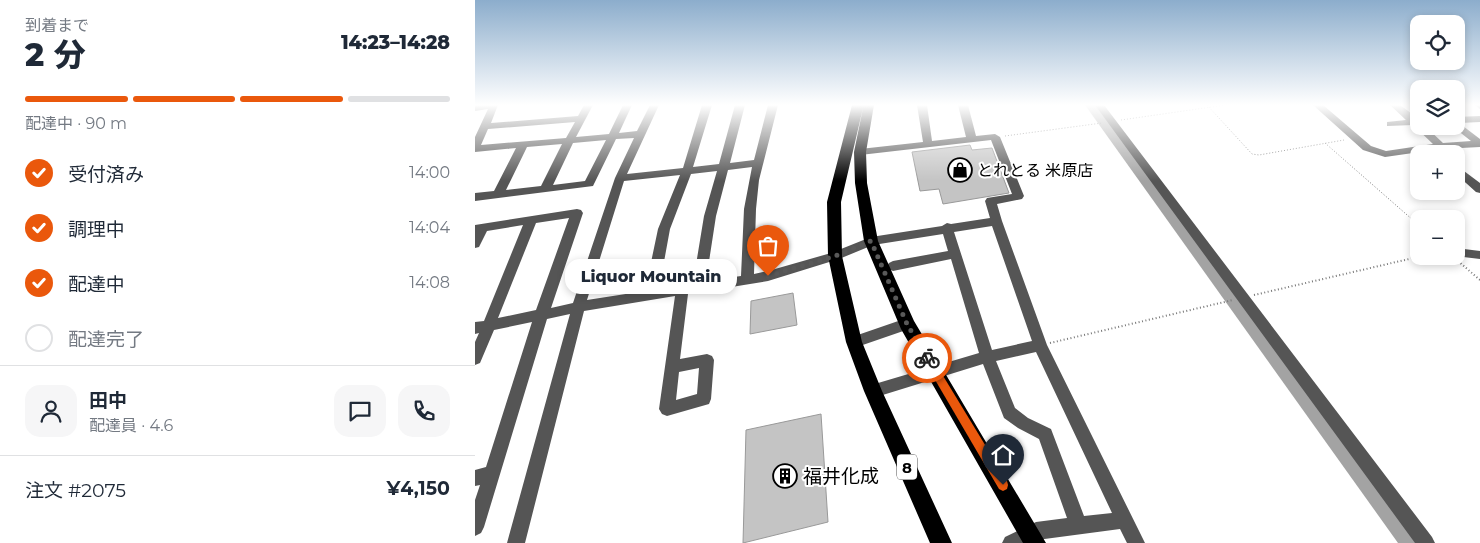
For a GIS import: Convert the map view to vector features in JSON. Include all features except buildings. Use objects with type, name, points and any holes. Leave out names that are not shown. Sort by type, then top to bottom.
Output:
[{"type":"highway","name":"8","points":[[852,130],[834,202],[835,256],[854,342],[873,391],[941,543]]},
{"type":"highway","points":[[864,130],[859,152],[861,183],[871,241],[907,324],[1033,538]]},
{"type":"street","points":[[483,130],[475,149],[641,134]]},
{"type":"street","points":[[546,188],[552,172],[575,130]]},
{"type":"street","points":[[475,197],[589,184],[615,130]]},
{"type":"street","points":[[516,543],[578,308],[620,178],[643,130]]},
{"type":"street","points":[[651,295],[664,229],[692,157],[700,130]]},
{"type":"street","points":[[699,287],[709,216],[733,130]]},
{"type":"street","points":[[747,279],[750,209],[758,163],[766,130]]},
{"type":"street","points":[[926,130],[928,144]]},
{"type":"street","points":[[970,130],[972,140]]},
{"type":"street","points":[[1111,130],[1242,298],[1426,543]]},
{"type":"street","points":[[1345,130],[1367,148],[1385,154],[1410,152]]},
{"type":"street","points":[[1465,132],[1480,144],[1465,146]]},
{"type":"street","points":[[1427,135],[1435,145]]},
{"type":"street","points":[[859,152],[995,137],[1018,196],[991,201],[996,221],[1040,345],[1136,543]]},
{"type":"street","points":[[498,194],[523,145]]},
{"type":"street","points":[[620,178],[758,163]]},
{"type":"street","points":[[1465,176],[1480,189]]},
{"type":"street","points":[[475,244],[479,228],[577,213],[541,316],[475,527]]},
{"type":"street","points":[[475,359],[481,326],[531,221]]},
{"type":"street","points":[[481,326],[768,276],[835,256],[871,241],[947,227],[996,221]]},
{"type":"street","points":[[947,227],[987,357],[1009,413],[1023,423],[1045,434],[1078,525]]},
{"type":"street","points":[[1465,253],[1480,255]]},
{"type":"street","points":[[893,266],[956,254]]},
{"type":"street","points":[[673,367],[682,290]]},
{"type":"street","points":[[854,342],[907,324]]},
{"type":"street","points":[[873,391],[987,357],[1040,345]]},
{"type":"street","points":[[475,478],[491,474]]},
{"type":"street","points":[[1011,543],[1078,525],[1125,520]]},
{"type":"path","points":[[995,137],[1044,130]]},
{"type":"path","points":[[1230,130],[1252,154],[1259,155],[1353,138]]},
{"type":"path","points":[[1325,143],[1410,218]]},
{"type":"path","points":[[1242,298],[1410,259]]},
{"type":"path","points":[[1463,265],[1480,280]]},
{"type":"path","points":[[1040,345],[1227,302]]},
{"type":"waterway","points":[[1110,130],[1412,543]]},
{"type":"way so far","points":[[768,276],[835,256],[871,241],[907,324],[927,358]]},
{"type":"place","name":"とれとる 米原店","points":[[960,170]]},
{"type":"place","name":"Liquor Mountain","points":[[768,276]]},
{"type":"place","name":"福井化成","points":[[785,476]]},
{"type":"route","points":[[927,358],[1003,485]]}]
